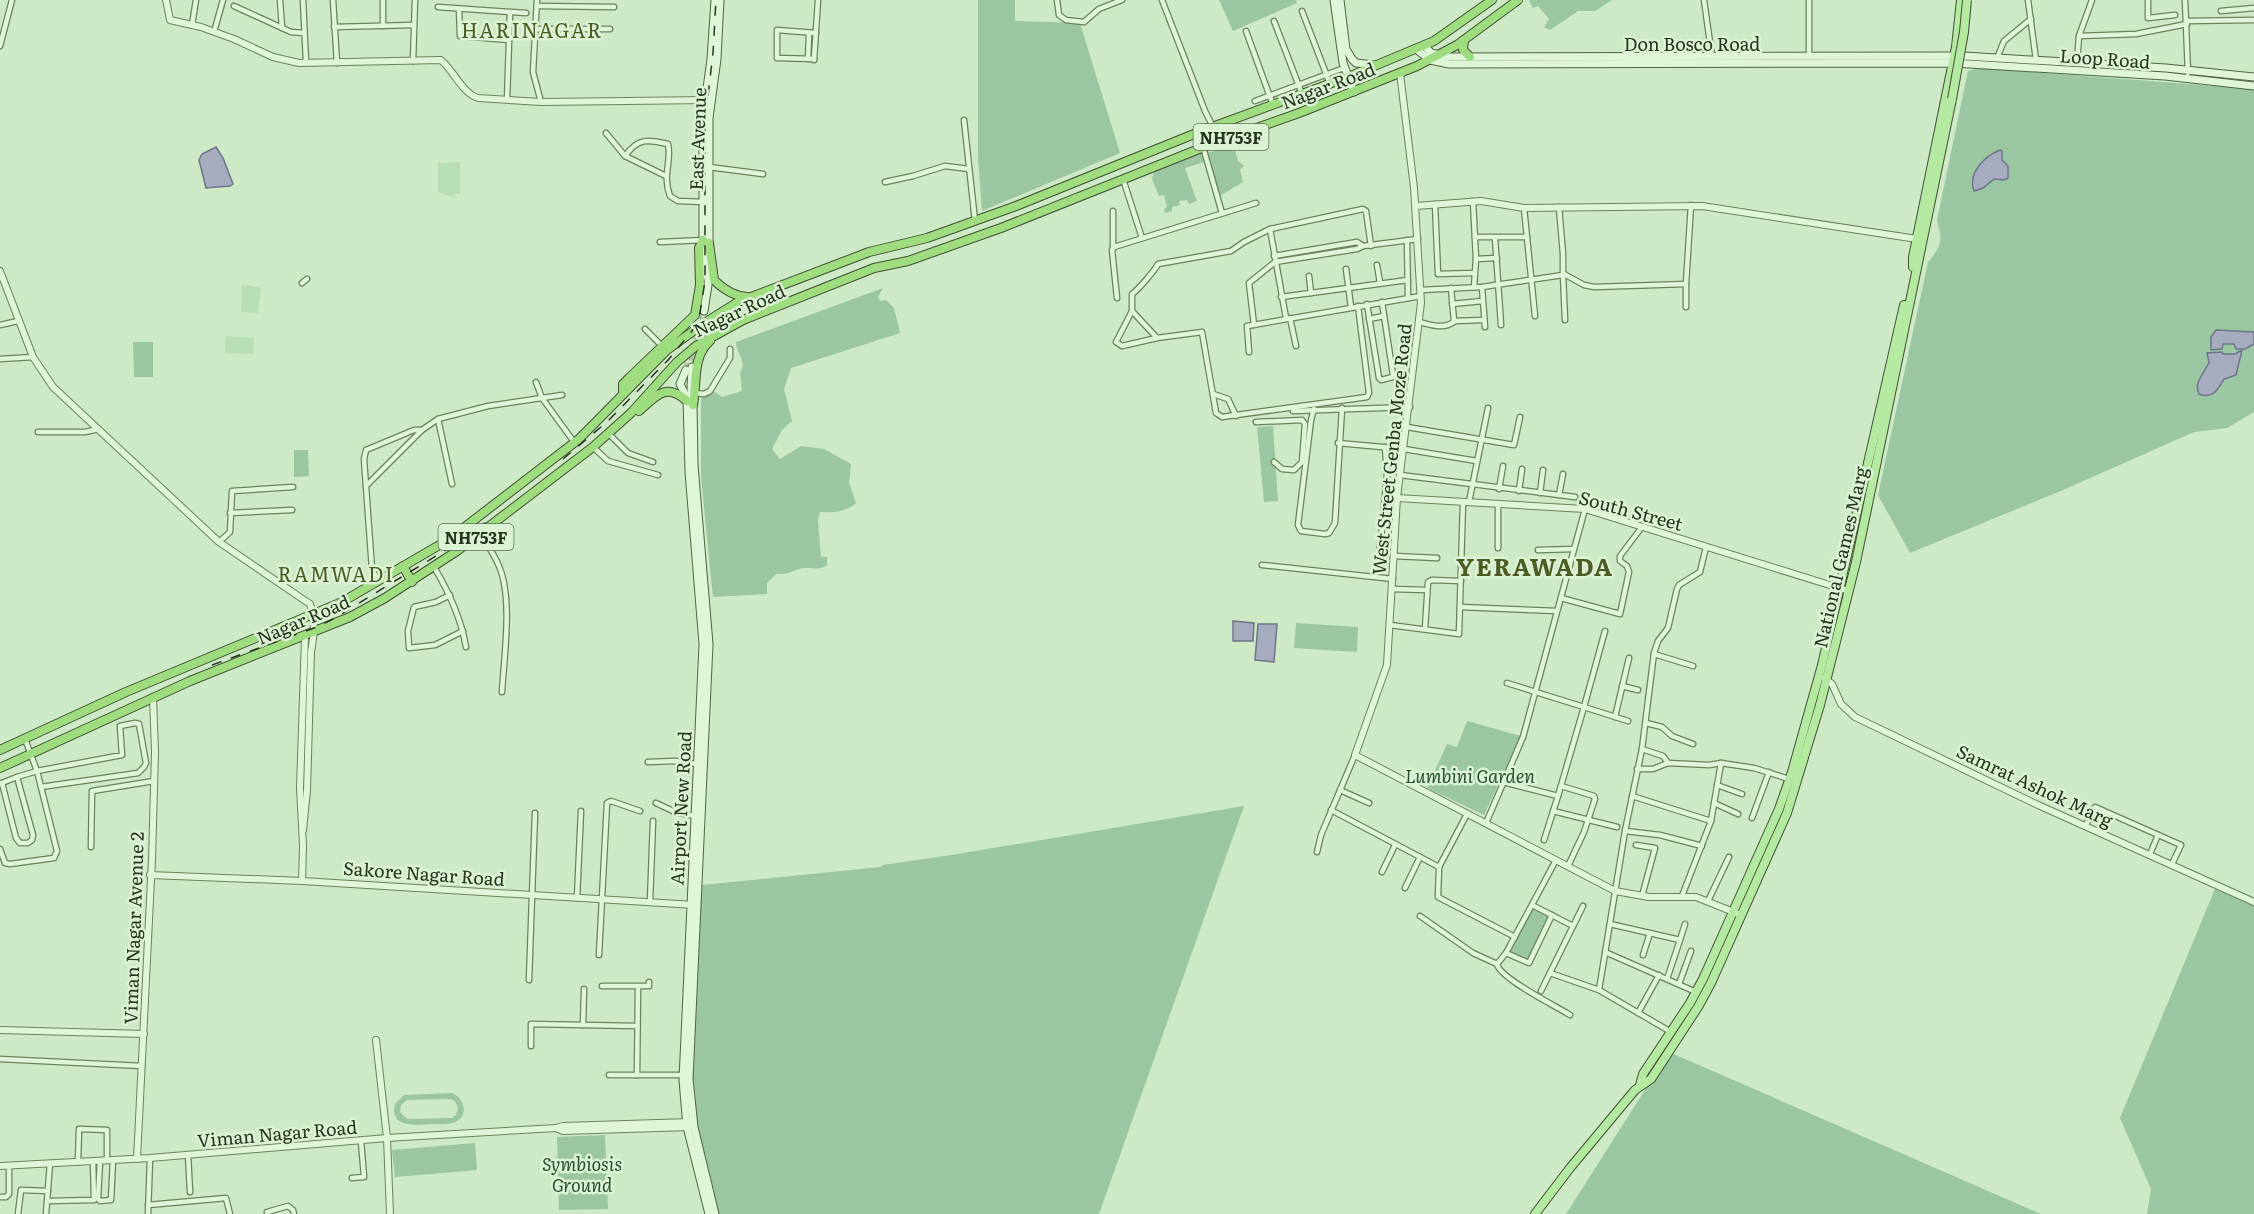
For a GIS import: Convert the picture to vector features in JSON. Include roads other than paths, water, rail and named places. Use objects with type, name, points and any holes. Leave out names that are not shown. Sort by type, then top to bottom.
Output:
[{"type":"highway","name":"Nagar Road","points":[[0,750],[126,693],[342,602],[448,540],[574,442],[623,393],[623,384],[665,348],[750,297],[869,252],[932,236],[975,221],[1213,126],[1381,64],[1449,32],[1492,0]]},
{"type":"highway","name":"Nagar Road","points":[[0,768],[153,697],[350,617],[412,582],[593,447],[627,417],[677,362],[696,346],[743,320],[874,268],[908,261],[948,247],[1203,147],[1354,92],[1439,56],[1518,0]]},
{"type":"highway","points":[[1464,40],[1462,50],[1470,57]]},
{"type":"highway","points":[[944,232],[943,241],[948,247]]},
{"type":"highway","points":[[932,236],[938,242],[937,251]]},
{"type":"highway","points":[[707,241],[714,280],[737,296],[750,297]]},
{"type":"highway","points":[[665,348],[695,315],[700,285],[699,248],[707,241]]},
{"type":"highway","points":[[627,417],[662,392],[674,391],[690,403],[695,393],[701,352],[705,345],[720,332]]},
{"type":"highway","points":[[403,566],[412,582]]},
{"type":"highway","points":[[53,726],[59,741]]},
{"type":"main road","name":"East Avenue","points":[[702,311],[707,241],[708,100],[715,0]]},
{"type":"main road","name":"East Avenue","points":[[706,202],[709,167],[708,100],[717,59],[720,0]]},
{"type":"main road","points":[[1334,0],[1344,68],[1354,92]]},
{"type":"main road","points":[[1340,0],[1348,54],[1362,64],[1381,64]]},
{"type":"main road","points":[[1916,264],[1951,98],[1965,0]]},
{"type":"main road","name":"National Games Marg","points":[[1916,264],[1922,259],[1963,33],[1965,0]]},
{"type":"main road","points":[[1420,47],[1439,56]]},
{"type":"main road","points":[[1420,47],[1430,60]]},
{"type":"main road","name":"Don Bosco Road","points":[[1439,56],[1809,57],[1958,60]]},
{"type":"main road","name":"Loop Road","points":[[1958,60],[1997,58],[2077,62],[2254,77]]},
{"type":"main road","name":"Don Bosco Road","points":[[1430,60],[1449,64],[1532,65],[1958,60]]},
{"type":"main road","name":"National Games Marg","points":[[1535,1214],[1570,1168],[1640,1085],[1643,1074],[1675,1034],[1700,994],[1737,913],[1779,809],[1794,780],[1823,678],[1844,590],[1916,264],[1917,239],[1958,60]]},
{"type":"main road","name":"Loop Road","points":[[1958,60],[2254,86]]},
{"type":"main road","points":[[689,368],[691,398],[690,403],[680,384],[689,368]]},
{"type":"main road","name":"Airport New Road","points":[[690,403],[710,644],[683,1075],[690,1124],[709,1214]]},
{"type":"main road","name":"Airport New Road","points":[[690,403],[689,472],[703,637],[695,816],[689,1070],[690,1124],[715,1214]]},
{"type":"street","points":[[0,46],[12,0]]},
{"type":"street","points":[[166,0],[170,20],[214,32],[273,57],[306,62],[337,63],[441,60],[474,97],[541,102],[708,100]]},
{"type":"street","points":[[192,25],[196,0]]},
{"type":"street","points":[[214,32],[223,0]]},
{"type":"street","points":[[280,0],[282,28]]},
{"type":"street","points":[[303,0],[306,62]]},
{"type":"street","points":[[333,0],[337,63]]},
{"type":"street","points":[[382,0],[383,26]]},
{"type":"street","points":[[413,61],[415,0]]},
{"type":"street","points":[[816,33],[777,30],[777,58],[814,60],[816,33],[816,19],[818,0]]},
{"type":"street","points":[[1057,0],[1059,15],[1066,20],[1084,22],[1099,9],[1122,0]]},
{"type":"street","points":[[1162,0],[1201,102],[1213,126]]},
{"type":"street","points":[[1704,0],[1712,57]]},
{"type":"street","points":[[1809,0],[1809,57]]},
{"type":"street","points":[[2028,0],[2036,60]]},
{"type":"street","points":[[2077,62],[2079,36],[2092,0]]},
{"type":"street","points":[[2148,0],[2148,18],[2175,15]]},
{"type":"street","points":[[2185,0],[2188,79]]},
{"type":"street","points":[[2220,11],[2253,8],[2252,0]]},
{"type":"street","points":[[541,102],[533,72],[537,3],[614,7]]},
{"type":"street","points":[[234,6],[282,28],[295,33],[304,33]]},
{"type":"street","points":[[438,7],[526,13]]},
{"type":"street","points":[[459,9],[460,36],[509,40]]},
{"type":"street","points":[[1302,11],[1330,84]]},
{"type":"street","points":[[507,100],[510,13]]},
{"type":"street","points":[[1997,58],[2004,41],[2031,20]]},
{"type":"street","points":[[2079,36],[2136,34],[2187,23],[2254,20]]},
{"type":"street","points":[[1274,21],[1302,95]]},
{"type":"street","points":[[334,27],[414,25]]},
{"type":"street","points":[[535,29],[610,29]]},
{"type":"street","points":[[1246,32],[1274,105]]},
{"type":"street","points":[[808,59],[809,33]]},
{"type":"street","points":[[1255,100],[1344,68]]},
{"type":"street","name":"West Street Genba Moze Road","points":[[1317,852],[1321,835],[1385,674],[1397,498],[1410,407],[1421,293],[1416,206],[1400,73]]},
{"type":"street","points":[[964,120],[975,221]]},
{"type":"street","points":[[606,133],[625,156],[666,176]]},
{"type":"street","points":[[625,156],[633,145],[640,141],[668,144],[670,146],[666,176],[668,192],[673,199],[706,202]]},
{"type":"street","points":[[1203,147],[1221,213]]},
{"type":"street","points":[[885,182],[919,175],[945,166],[969,168]]},
{"type":"street","points":[[709,167],[763,174]]},
{"type":"street","points":[[1123,179],[1142,238]]},
{"type":"street","points":[[1416,206],[1473,201],[1524,207],[1690,205],[1716,207],[1917,239]]},
{"type":"street","points":[[1473,201],[1476,259],[1474,287]]},
{"type":"street","points":[[1113,248],[1256,203]]},
{"type":"street","points":[[1435,204],[1438,274],[1474,273]]},
{"type":"street","points":[[1686,307],[1690,205]]},
{"type":"street","points":[[1524,207],[1535,316]]},
{"type":"street","points":[[1559,207],[1565,320]]},
{"type":"street","points":[[1358,306],[1369,393],[1367,397],[1222,417],[1217,415],[1202,332],[1117,345],[1117,339],[1132,311],[1132,294],[1142,285],[1146,276],[1154,272],[1158,264],[1231,251],[1270,228],[1363,209],[1366,211],[1371,246]]},
{"type":"street","points":[[1113,211],[1117,298]]},
{"type":"street","points":[[1270,228],[1281,297],[1296,346]]},
{"type":"street","points":[[1475,237],[1527,237]]},
{"type":"street","points":[[1495,238],[1501,325]]},
{"type":"street","points":[[1254,324],[1249,283],[1275,262],[1357,249],[1363,246],[1418,239]]},
{"type":"street","points":[[1407,240],[1408,298]]},
{"type":"street","points":[[660,242],[707,241]]},
{"type":"street","points":[[1274,256],[1358,243],[1363,246]]},
{"type":"street","points":[[1476,259],[1497,258]]},
{"type":"street","points":[[1377,265],[1380,283]]},
{"type":"street","points":[[1346,269],[1351,307]]},
{"type":"street","points":[[0,271],[33,357],[53,387],[219,542],[310,604],[314,615],[315,632],[311,652],[302,881]]},
{"type":"street","points":[[1249,352],[1247,326],[1408,298],[1421,293],[1451,288],[1482,287],[1563,275],[1594,287],[1686,284]]},
{"type":"street","points":[[1310,276],[1311,293]]},
{"type":"street","points":[[302,284],[306,279]]},
{"type":"street","points":[[1281,297],[1408,280]]},
{"type":"street","points":[[1482,287],[1485,327]]},
{"type":"street","points":[[1451,288],[1452,319],[1455,321]]},
{"type":"street","points":[[1367,304],[1381,380],[1393,375],[1382,302]]},
{"type":"street","points":[[1452,304],[1482,302]]},
{"type":"street","points":[[1132,311],[1157,338]]},
{"type":"street","points":[[1369,319],[1384,316]]},
{"type":"street","points":[[1419,322],[1438,326],[1451,325],[1455,321],[1484,320]]},
{"type":"street","points":[[0,325],[18,321]]},
{"type":"street","points":[[645,329],[665,348]]},
{"type":"street","points":[[695,393],[704,394],[710,391],[730,358],[730,349]]},
{"type":"street","points":[[0,359],[33,357]]},
{"type":"street","points":[[536,382],[543,398],[574,442]]},
{"type":"street","points":[[1213,394],[1228,399],[1236,416]]},
{"type":"street","points":[[366,486],[422,430],[438,419],[488,406],[562,395]]},
{"type":"street","points":[[1293,411],[1410,407]]},
{"type":"street","points":[[1314,409],[1298,525],[1301,531],[1329,533],[1335,524],[1338,443],[1342,408]]},
{"type":"street","points":[[1390,625],[1459,634],[1466,502],[1472,486],[1488,408]]},
{"type":"street","points":[[1407,427],[1514,445],[1520,417]]},
{"type":"street","points":[[438,419],[452,484]]},
{"type":"street","points":[[1256,422],[1293,419],[1302,420],[1305,424],[1302,462],[1294,470],[1282,469],[1274,462]]},
{"type":"street","points":[[38,432],[85,432],[99,429]]},
{"type":"street","points":[[378,581],[372,568],[364,459],[366,450],[414,430],[422,430]]},
{"type":"street","points":[[608,433],[628,453],[653,462]]},
{"type":"street","points":[[1338,443],[1404,449],[1477,461]]},
{"type":"street","points":[[593,447],[608,460],[658,475]]},
{"type":"street","points":[[1380,548],[1387,476],[1385,447]]},
{"type":"street","points":[[1499,489],[1503,466]]},
{"type":"street","points":[[1519,491],[1522,469]]},
{"type":"street","points":[[1539,493],[1542,470]]},
{"type":"street","points":[[1559,495],[1563,474]]},
{"type":"street","points":[[1400,475],[1472,486],[1575,497]]},
{"type":"street","points":[[219,542],[230,532],[231,495],[236,489],[293,487]]},
{"type":"street","name":"South Street","points":[[1397,498],[1585,509],[1844,590]]},
{"type":"street","points":[[1498,504],[1498,548]]},
{"type":"street","points":[[1486,824],[1522,737],[1585,509]]},
{"type":"street","points":[[230,513],[292,510]]},
{"type":"street","points":[[1561,598],[1620,614],[1629,572],[1627,566],[1620,561],[1620,556],[1642,527]]},
{"type":"street","points":[[480,533],[497,561],[502,577],[507,613],[502,692]]},
{"type":"street","points":[[1599,990],[1625,831],[1642,750],[1654,654],[1658,641],[1668,628],[1677,589],[1679,585],[1700,572],[1706,547]]},
{"type":"street","points":[[1538,550],[1574,549]]},
{"type":"street","points":[[1394,556],[1437,558]]},
{"type":"street","points":[[1262,565],[1392,579]]},
{"type":"street","points":[[434,567],[450,595],[463,631],[466,647]]},
{"type":"street","points":[[1425,630],[1427,590],[1430,580],[1461,581]]},
{"type":"street","points":[[1392,589],[1427,590]]},
{"type":"street","points":[[450,595],[436,602],[414,607],[408,632],[409,648],[435,645],[463,631]]},
{"type":"street","points":[[305,618],[310,604]]},
{"type":"street","points":[[1460,607],[1557,610]]},
{"type":"street","points":[[1544,840],[1562,786],[1605,632]]},
{"type":"street","points":[[303,830],[300,783],[305,636]]},
{"type":"street","points":[[1654,654],[1693,666]]},
{"type":"street","points":[[1615,717],[1629,658]]},
{"type":"street","name":"Samrat Ashok Marg","points":[[1823,678],[1832,684],[1846,710],[1856,717],[2038,805],[2254,902]]},
{"type":"street","points":[[1507,684],[1629,721]]},
{"type":"street","points":[[1622,686],[1638,690]]},
{"type":"street","name":"Viman Nagar Avenue 2","points":[[137,1159],[154,781],[153,697]]},
{"type":"street","points":[[1646,723],[1662,727],[1665,732],[1693,744]]},
{"type":"street","points":[[17,777],[33,835],[32,840],[28,843],[20,843],[16,838],[1,784],[17,777],[37,771],[122,755],[120,726],[139,724],[146,763],[138,773],[41,787]]},
{"type":"street","points":[[0,849],[5,863],[10,864],[56,856],[57,851],[37,771],[25,739]]},
{"type":"street","points":[[1642,750],[1663,756],[1668,763]]},
{"type":"street","points":[[1355,754],[1615,891],[1642,896],[1682,896],[1708,901],[1737,913]]},
{"type":"street","points":[[648,762],[668,761],[697,764]]},
{"type":"street","points":[[1637,769],[1653,770],[1668,763],[1709,765],[1721,763],[1754,768],[1794,780]]},
{"type":"street","points":[[1682,896],[1711,821],[1721,763]]},
{"type":"street","points":[[1752,818],[1768,772]]},
{"type":"street","points":[[91,847],[92,791],[154,781]]},
{"type":"street","points":[[1503,782],[1558,796]]},
{"type":"street","points":[[1717,784],[1742,794]]},
{"type":"street","points":[[1562,786],[1594,796],[1588,820],[1568,866]]},
{"type":"street","points":[[1340,790],[1369,802]]},
{"type":"street","points":[[1632,796],[1711,821]]},
{"type":"street","points":[[599,956],[607,803],[611,801],[640,810]]},
{"type":"street","points":[[656,803],[675,813],[695,816]]},
{"type":"street","points":[[1714,803],[1738,814]]},
{"type":"street","points":[[2086,825],[2096,807],[2181,845],[2172,864]]},
{"type":"street","points":[[1332,810],[1439,867]]},
{"type":"street","points":[[578,898],[581,811]]},
{"type":"street","points":[[1554,811],[1617,827]]},
{"type":"street","points":[[529,980],[535,813]]},
{"type":"street","points":[[1467,814],[1439,867],[1438,897],[1515,937]]},
{"type":"street","points":[[650,902],[653,821]]},
{"type":"street","points":[[1625,831],[1655,834],[1702,846]]},
{"type":"street","points":[[1651,848],[1655,834]]},
{"type":"street","points":[[2150,854],[2158,835]]},
{"type":"street","points":[[1382,872],[1395,845]]},
{"type":"street","points":[[1636,845],[1656,848],[1642,896]]},
{"type":"street","points":[[1405,888],[1420,857]]},
{"type":"street","points":[[1708,901],[1729,857]]},
{"type":"street","points":[[1497,964],[1506,954],[1556,860]]},
{"type":"street","name":"Sakore Nagar Road","points":[[150,875],[302,881],[693,905]]},
{"type":"street","points":[[1532,905],[1573,926]]},
{"type":"street","points":[[1542,991],[1583,906]]},
{"type":"street","points":[[1506,954],[1529,963],[1552,915]]},
{"type":"street","points":[[1420,916],[1473,953],[1497,964],[1498,969],[1509,979],[1570,1015]]},
{"type":"street","points":[[1610,924],[1680,940]]},
{"type":"street","points":[[1667,979],[1685,924]]},
{"type":"street","points":[[1643,955],[1650,933]]},
{"type":"street","points":[[1679,984],[1691,951]]},
{"type":"street","points":[[1605,952],[1700,994]]},
{"type":"street","points":[[1550,973],[1599,990],[1675,1034]]},
{"type":"street","points":[[1638,1013],[1659,975]]},
{"type":"street","points":[[602,986],[649,987],[649,981]]},
{"type":"street","points":[[637,1075],[638,987]]},
{"type":"street","points":[[583,1025],[584,989]]},
{"type":"street","points":[[531,1046],[531,1024],[637,1026]]},
{"type":"street","points":[[0,1030],[144,1034]]},
{"type":"street","points":[[376,1040],[387,1138],[390,1214]]},
{"type":"street","points":[[0,1059],[142,1066]]},
{"type":"street","points":[[609,1075],[683,1075]]},
{"type":"street","name":"Viman Nagar Road","points":[[0,1166],[137,1159],[387,1138],[556,1128],[563,1131],[690,1124]]},
{"type":"street","points":[[78,1162],[77,1132],[79,1129],[107,1130],[103,1161],[99,1199],[100,1202],[108,1202],[111,1200],[103,1161]]},
{"type":"street","points":[[352,1178],[364,1178],[361,1141]]},
{"type":"street","points":[[188,1155],[190,1192]]},
{"type":"street","points":[[148,1214],[150,1158]]},
{"type":"street","points":[[47,1201],[94,1200],[103,1161]]},
{"type":"street","points":[[46,1214],[50,1163]]},
{"type":"street","points":[[0,1197],[6,1197],[9,1194],[9,1166]]},
{"type":"street","points":[[18,1214],[21,1190],[48,1191]]},
{"type":"street","points":[[148,1205],[226,1198],[230,1214]]},
{"type":"street","points":[[268,1214],[267,1212],[288,1206],[294,1214]]},
{"type":"water","points":[[216,147],[233,184],[206,188],[199,160],[202,154]]},
{"type":"water","points":[[2000,150],[2002,160],[2008,166],[2008,178],[1994,179],[1983,188],[1974,191],[1972,184],[1975,172],[1983,161]]},
{"type":"water","points":[[2216,330],[2254,332],[2254,344],[2245,349],[2236,349],[2234,344],[2223,344],[2222,349],[2211,350],[2211,337]]},
{"type":"water","points":[[2242,350],[2236,375],[2224,379],[2212,394],[2199,394],[2197,385],[2209,362],[2207,353],[2235,354]]},
{"type":"water","points":[[1233,621],[1254,623],[1253,641],[1233,641]]},
{"type":"water","points":[[1258,624],[1277,624],[1274,662],[1255,660]]},
{"type":"tunnel","points":[[686,370],[692,353],[700,310]]},
{"type":"railway","points":[[563,459],[608,421],[669,359],[692,331],[700,313],[705,281],[705,121],[713,53],[716,0]]},
{"type":"railway","points":[[212,665],[333,619],[462,540],[489,520]]},
{"type":"district","name":"HARINAGAR","points":[[532,29]]},
{"type":"district","name":"YERAWADA","points":[[1535,565]]},
{"type":"district","name":"RAMWADI","points":[[336,573]]},
{"type":"park label","name":"Lumbini Garden","points":[[1470,775]]},
{"type":"park label","name":"Symbiosis Ground","points":[[582,1173]]}]
